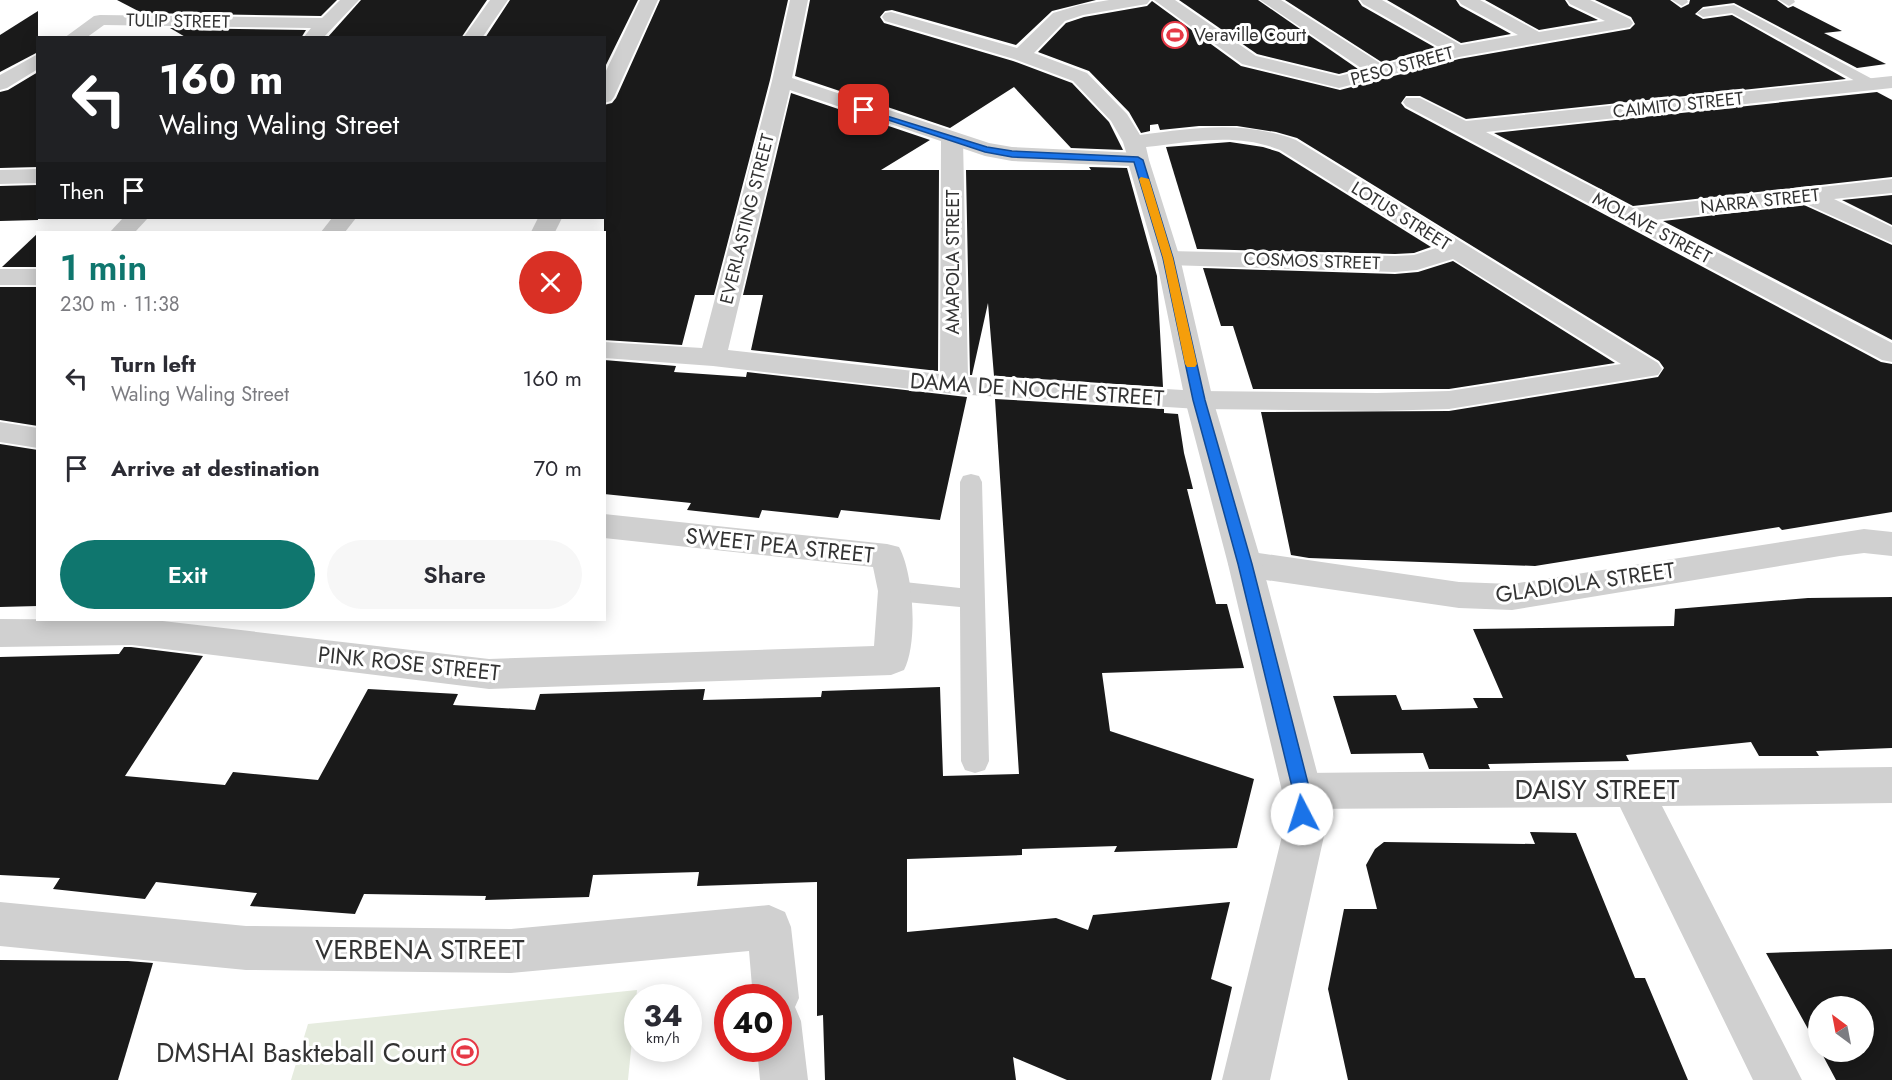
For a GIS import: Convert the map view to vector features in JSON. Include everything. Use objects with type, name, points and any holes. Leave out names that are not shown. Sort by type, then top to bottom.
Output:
[{"type":"street","points":[[76,36],[100,20],[100,0]]},
{"type":"street","points":[[314,36],[350,0]]},
{"type":"street","points":[[473,36],[499,0]]},
{"type":"street","points":[[606,93],[649,0]]},
{"type":"street","name":"EVERLASTING STREET","points":[[713,357],[782,81],[799,0]]},
{"type":"street","points":[[1021,55],[1059,17],[1080,10],[1141,0]]},
{"type":"street","name":"PESO STREET","points":[[1163,0],[1256,63],[1339,82],[1458,51],[1624,23],[1576,0]]},
{"type":"street","points":[[1269,0],[1381,72]]},
{"type":"street","points":[[1369,0],[1458,51]]},
{"type":"street","points":[[1467,0],[1537,38]]},
{"type":"street","points":[[891,17],[1021,55],[1080,77],[1120,118],[1136,151],[1168,258],[1199,400],[1245,564],[1302,791],[1303,836],[1246,1080]]},
{"type":"street","name":"TULIP STREET","points":[[100,20],[327,23]]},
{"type":"street","points":[[0,84],[36,61]]},
{"type":"street","name":"LOTUS STREET","points":[[782,81],[952,140],[1012,154],[1136,151],[1237,133],[1270,137],[1288,145],[1648,369]]},
{"type":"street","name":"CAIMITO STREET","points":[[1464,128],[1892,82]]},
{"type":"street","points":[[0,91],[28,91]]},
{"type":"street","name":"MOLAVE STREET","points":[[1413,102],[1892,354]]},
{"type":"street","name":"AMAPOLA STREET","points":[[952,140],[954,385]]},
{"type":"street","points":[[0,177],[36,176]]},
{"type":"street","name":"NARRA STREET","points":[[1628,216],[1892,186]]},
{"type":"street","points":[[1808,196],[1892,236]]},
{"type":"street","points":[[123,231],[135,219]]},
{"type":"street","points":[[334,231],[343,219]]},
{"type":"street","name":"COSMOS STREET","points":[[1168,258],[1395,264],[1417,262],[1455,250]]},
{"type":"street","points":[[0,277],[36,277]]},
{"type":"street","name":"DAMA DE NOCHE STREET","points":[[606,350],[713,357],[954,385],[1199,400],[1377,402],[1449,400],[1648,369]]},
{"type":"street","points":[[0,432],[36,438]]},
{"type":"street","name":"SWEET PEA STREET","points":[[606,526],[887,556],[895,591],[891,660]]},
{"type":"street","name":"GLADIOLA STREET","points":[[1245,564],[1459,595],[1512,597],[1840,544],[1864,541],[1891,544]]},
{"type":"street","name":"PINK ROSE STREET","points":[[0,633],[132,631],[489,674],[891,660]]},
{"type":"street","name":"DAISY STREET","points":[[1302,791],[1892,785]]},
{"type":"street","points":[[1632,789],[1778,1080]]},
{"type":"street","name":"VERBENA STREET","points":[[0,924],[246,948],[511,951],[769,927],[775,984]]},
{"type":"street","points":[[782,1062],[784,1080]]},
{"type":"lane","points":[[1703,13],[1734,9],[1871,84]]},
{"type":"lane","points":[[971,482],[975,761]]},
{"type":"lane","points":[[895,591],[972,599]]},
{"type":"shaded area","name":"DMSHAI Baskteball Court","points":[[624,991],[624,1062],[630,1062],[628,1080],[291,1080],[308,1024]]},
{"type":"building","points":[[117,0],[337,0],[321,16],[142,13]]},
{"type":"building","points":[[361,0],[487,0],[462,36],[329,36]]},
{"type":"building","points":[[510,0],[638,0],[606,65],[606,36],[486,36]]},
{"type":"building","points":[[660,0],[788,0],[770,80],[714,295],[695,295],[682,345],[606,340],[606,231],[604,231],[604,219],[606,219],[606,104],[612,103]]},
{"type":"building","points":[[810,0],[1096,0],[1052,11],[1016,45],[892,10],[885,11],[880,17],[884,23],[1013,61],[1072,83],[1109,122],[1123,150],[1071,148],[1014,87],[950,128],[795,76]]},
{"type":"building","points":[[1179,0],[1258,0],[1358,69],[1339,74],[1257,54]]},
{"type":"building","points":[[1285,0],[1358,0],[1362,6],[1436,48],[1383,63]]},
{"type":"building","points":[[1387,0],[1456,0],[1460,6],[1511,34],[1461,43]]},
{"type":"building","points":[[1485,0],[1565,0],[1569,6],[1598,20],[1539,30]]},
{"type":"building","points":[[1595,0],[1670,0],[1681,8],[1689,4],[1690,0],[1777,0],[1788,8],[1793,6],[1842,31],[1824,33],[1886,64],[1857,68],[1734,3],[1703,7],[1695,14],[1703,19],[1732,15],[1846,79],[1466,119],[1420,96],[1406,96],[1401,103],[1405,108],[1881,362],[1892,364],[1892,512],[1782,530],[1779,527],[1535,566],[1309,558],[1291,555],[1261,412],[1449,411],[1658,377],[1664,368],[1659,361],[1297,138],[1237,126],[1199,126],[1160,130],[1158,124],[1150,125],[1150,131],[1141,133],[1129,112],[1089,71],[1038,52],[1066,23],[1084,17],[1147,6],[1152,1],[1241,66],[1340,90],[1459,59],[1630,29],[1635,24],[1631,17]]},
{"type":"building","points":[[38,11],[36,53],[0,72],[0,35]]},
{"type":"building","points":[[170,28],[306,30],[302,36],[184,36]]},
{"type":"building","points":[[36,73],[36,167],[0,168],[0,92],[8,90]]},
{"type":"building","points":[[1877,92],[1892,100],[1892,177],[1633,206],[1494,133]]},
{"type":"building","points":[[791,93],[930,140],[881,170],[939,170],[938,371],[751,350],[763,295],[743,295]]},
{"type":"building","points":[[1230,142],[1279,152],[1431,247],[1414,253],[1395,254],[1197,249],[1166,147]]},
{"type":"building","points":[[1089,167],[1127,168],[1157,276],[1163,387],[994,376],[988,303],[972,375],[970,375],[966,170],[1091,170]]},
{"type":"building","points":[[36,185],[36,219],[38,220],[0,221],[0,186]]},
{"type":"building","points":[[1892,195],[1892,225],[1842,200]]},
{"type":"building","points":[[1804,205],[1892,245],[1892,340],[1663,221]]},
{"type":"building","points":[[36,235],[36,267],[2,267]]},
{"type":"building","points":[[1453,261],[1615,363],[1449,389],[1253,389],[1233,326],[1221,326],[1203,268],[1395,274],[1418,272]]},
{"type":"building","points":[[0,287],[36,287],[36,426],[0,420]]},
{"type":"building","points":[[606,360],[676,366],[674,372],[746,377],[747,372],[967,397],[940,520],[841,510],[838,518],[762,510],[759,518],[687,510],[691,503],[606,494]]},
{"type":"building","points":[[995,399],[1164,409],[1164,413],[1178,414],[1193,489],[1187,489],[1216,604],[1227,604],[1244,668],[1102,673],[1110,731],[1254,779],[1237,848],[1114,852],[1117,846],[1022,849],[1022,855],[907,859],[907,932],[1056,918],[1088,930],[1093,915],[1230,902],[1211,979],[1232,987],[1211,1080],[1067,1080],[1013,1057],[1016,1080],[825,1080],[823,1015],[817,1016],[817,882],[697,886],[699,872],[593,875],[589,897],[485,900],[486,896],[364,894],[355,914],[250,906],[257,893],[156,882],[145,899],[53,889],[60,878],[0,875],[0,657],[119,654],[124,647],[203,656],[125,776],[225,785],[233,772],[318,780],[368,689],[458,694],[453,705],[535,710],[540,694],[705,689],[703,700],[821,697],[822,691],[940,687],[943,776],[1019,774]]},
{"type":"building","points":[[0,444],[36,450],[36,606],[0,607]]},
{"type":"building","points":[[1892,597],[1892,748],[1816,751],[1819,756],[1759,756],[1751,742],[1626,755],[1629,761],[1488,764],[1490,769],[1429,769],[1423,753],[1351,754],[1333,696],[1396,695],[1402,710],[1478,708],[1473,698],[1503,698],[1473,629],[1674,626],[1675,609],[1808,598]]},
{"type":"building","points":[[1530,832],[1576,833],[1635,978],[1645,978],[1688,1080],[1348,1080],[1328,989],[1344,909],[1377,909],[1366,865],[1375,849],[1384,842],[1535,844]]},
{"type":"building","points":[[1892,949],[1892,1080],[1836,1080],[1826,1062],[1874,1062],[1874,996],[1808,996],[1808,1029],[1766,953]]},
{"type":"building","points":[[0,960],[153,963],[118,1080],[0,1080]]},
{"type":"slow traffic","points":[[1144,179],[1168,258],[1191,364]]},
{"type":"place","name":"Veraville Court","points":[[1175,35]]},
{"type":"place","name":"DMSHAI Baskteball Court","points":[[465,1052]]},
{"type":"route","points":[[864,110],[952,140],[1012,154],[1138,160],[1168,258],[1199,400],[1245,564],[1302,791],[1302,814]]}]
